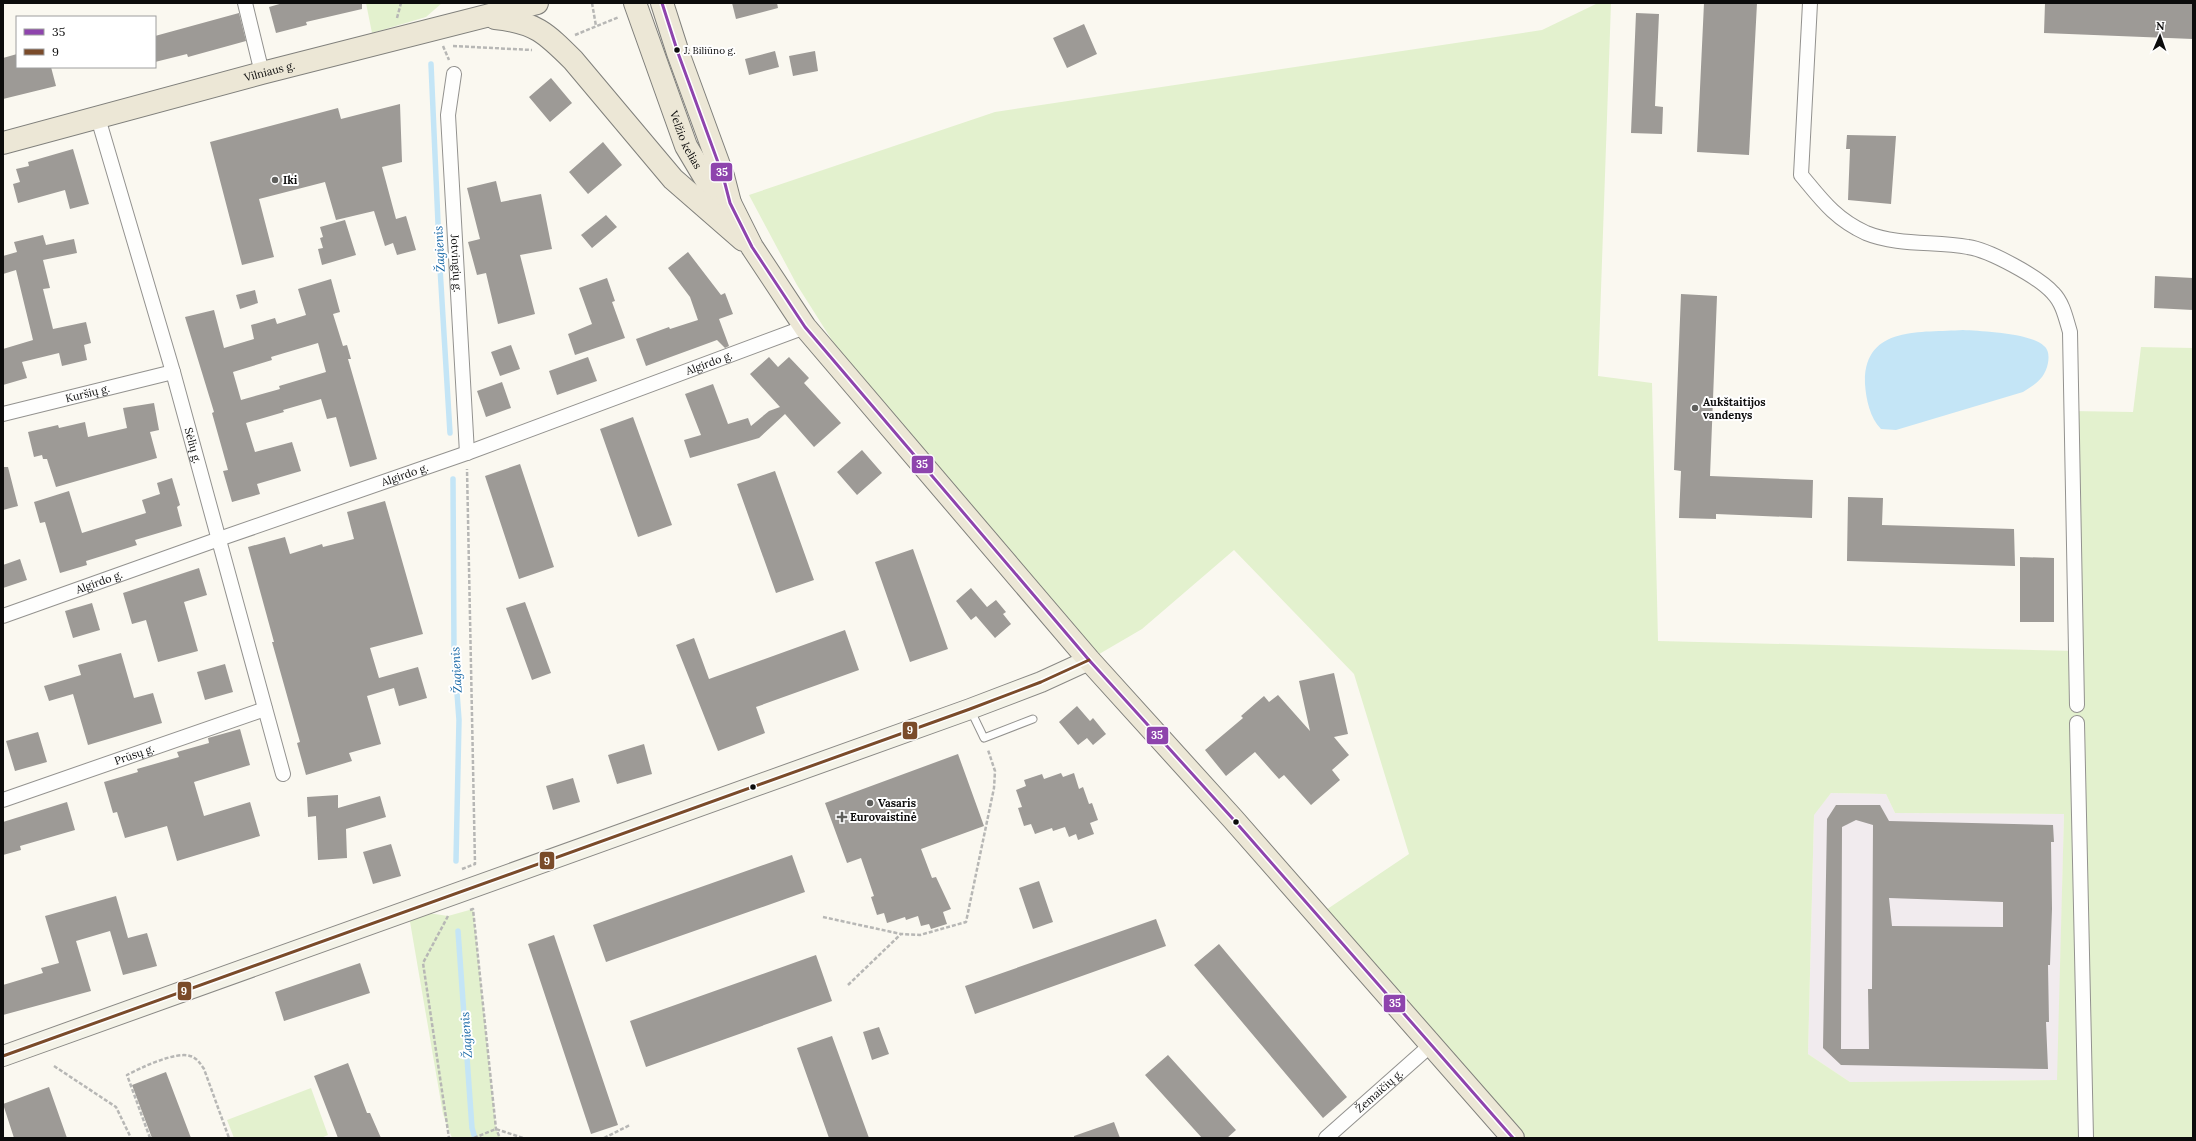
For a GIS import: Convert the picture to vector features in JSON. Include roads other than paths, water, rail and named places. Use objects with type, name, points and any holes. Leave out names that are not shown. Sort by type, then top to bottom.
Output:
[{"type":"main road","name":"Vilniaus g.","points":[[3,143],[262,73],[537,3]]},
{"type":"main road","name":"Velžio kelias","points":[[635,3],[686,146],[708,183],[730,203]]},
{"type":"main road","name":"Velžio kelias","points":[[662,3],[678,53],[723,176],[730,203]]},
{"type":"main road","points":[[486,17],[527,23],[540,30],[573,60],[673,179],[752,247]]},
{"type":"main road","points":[[730,203],[752,247],[805,326],[1089,660],[1432,1044],[1512,1138]]},
{"type":"main road","points":[[3,1056],[970,709],[1041,682],[1089,660]]},
{"type":"street","points":[[245,3],[262,73]]},
{"type":"street","points":[[1810,3],[1801,175],[1836,216],[1866,233],[1898,241],[1970,247],[2033,276],[2054,293],[2063,311],[2070,332],[2077,705]]},
{"type":"street","name":"Jotvingių g.","points":[[454,74],[448,115],[467,453]]},
{"type":"street","name":"Sėlių g.","points":[[98,118],[173,372],[283,774]]},
{"type":"street","name":"Algirdo g.","points":[[3,616],[467,453],[805,326]]},
{"type":"street","name":"Kuršių g.","points":[[3,414],[173,372]]},
{"type":"street","name":"Prūsų g.","points":[[3,800],[265,709]]},
{"type":"street","points":[[2077,722],[2086,1138]]},
{"type":"street","name":"Žemaičių g.","points":[[1326,1138],[1432,1044]]},
{"type":"lane","points":[[970,709],[984,738],[1033,720]]},
{"type":"water","points":[[1963,330],[2017,335],[2038,342],[2046,348],[2048,354],[2048,363],[2045,373],[2036,383],[2023,392],[1896,430],[1881,429],[1871,414],[1865,384],[1867,365],[1874,351],[1884,342],[1898,336],[1930,331]]},
{"type":"waterway","name":"Žagienis","points":[[431,64],[440,268],[450,433]]},
{"type":"waterway","name":"Žagienis","points":[[453,479],[454,652],[459,720],[456,861]]},
{"type":"waterway","name":"Žagienis","points":[[458,931],[472,1128],[475,1138]]},
{"type":"place","name":"J. Biliūno g.","points":[[677,50]]},
{"type":"place","name":"Iki","points":[[275,180]]},
{"type":"place","name":"Aukštaitijos vandenys","points":[[1695,408]]},
{"type":"place","name":"Vasaris","points":[[870,803]]},
{"type":"place","name":"Eurovaistinė","points":[[842,817]]}]
